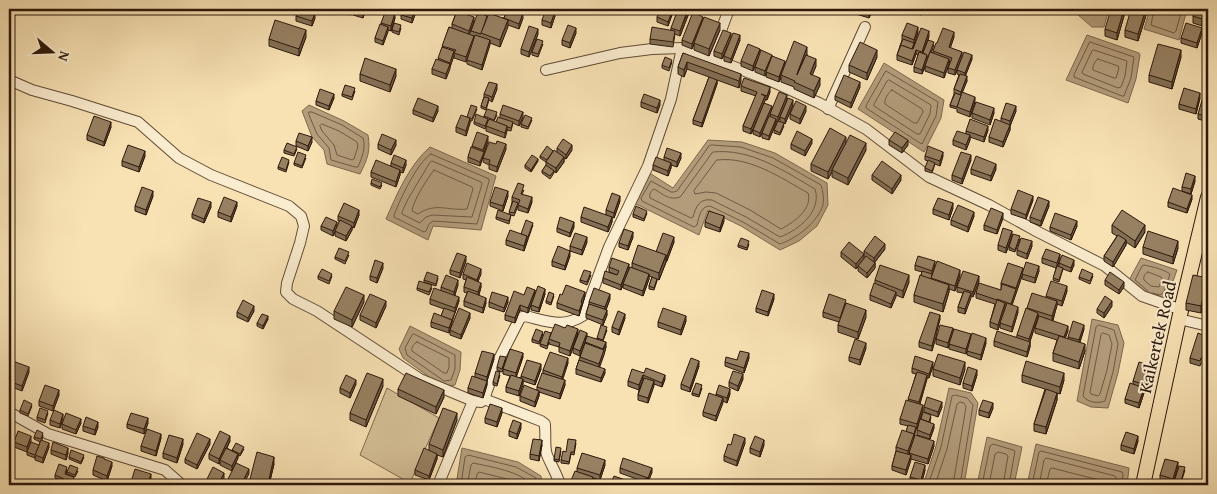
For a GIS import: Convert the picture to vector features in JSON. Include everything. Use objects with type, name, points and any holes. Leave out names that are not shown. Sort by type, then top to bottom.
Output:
[{"type":"main road","name":"Kaikertek Road","points":[[1143,485],[1208,196]]},
{"type":"street","points":[[711,58],[729,9]]},
{"type":"street","points":[[828,109],[865,27]]},
{"type":"street","points":[[9,80],[32,90],[138,122],[179,158],[211,175],[289,206],[301,216],[304,226],[286,292],[293,299],[317,311],[420,379],[473,401],[481,402],[484,399],[496,365],[520,318],[525,316],[560,324],[578,319],[584,315],[608,247],[648,166],[671,99],[682,48]]},
{"type":"street","points":[[546,70],[628,52],[682,48],[771,81],[819,103],[866,129],[929,177],[989,205],[1106,266],[1142,296],[1208,326]]},
{"type":"street","points":[[484,399],[545,424],[546,452],[558,476],[560,485]]},
{"type":"street","points":[[438,485],[473,401]]},
{"type":"street","points":[[9,412],[48,434],[165,470],[182,485]]},
{"type":"shaded area","points":[[387,388],[439,418],[410,483],[360,455]]},
{"type":"water","points":[[1062,9],[1109,9],[1104,27],[1092,27],[1077,14]]},
{"type":"water","points":[[1150,9],[1187,9],[1179,40],[1144,29]]},
{"type":"water","points":[[1087,35],[1139,53],[1136,79],[1128,103],[1066,80]]},
{"type":"water","points":[[884,63],[944,100],[941,118],[924,152],[858,109]]},
{"type":"water","points":[[309,105],[344,121],[368,135],[368,155],[360,174],[327,164],[324,150],[312,137],[302,111]]},
{"type":"water","points":[[708,140],[742,142],[775,153],[827,183],[828,205],[817,226],[799,241],[780,250],[741,226],[708,210],[699,235],[634,203],[648,172],[673,188]]},
{"type":"water","points":[[430,147],[496,176],[481,230],[433,226],[428,240],[386,219],[410,171]]},
{"type":"water","points":[[1141,258],[1177,270],[1168,295],[1162,301],[1146,296],[1128,282]]},
{"type":"water","points":[[1092,319],[1118,325],[1124,343],[1108,408],[1091,407],[1077,401]]},
{"type":"water","points":[[410,326],[461,352],[460,370],[455,385],[443,387],[403,358],[399,349]]},
{"type":"water","points":[[949,388],[971,393],[978,403],[964,485],[923,485],[936,446]]},
{"type":"water","points":[[987,437],[1022,447],[1014,485],[977,485]]},
{"type":"water","points":[[1036,444],[1129,468],[1127,485],[1027,485]]},
{"type":"water","points":[[462,448],[518,462],[541,476],[542,485],[456,485]]},
{"type":"building","points":[[299,9],[315,13],[312,21],[296,16]]},
{"type":"building","points":[[353,9],[365,9],[363,14]]},
{"type":"building","points":[[404,9],[415,9],[412,18],[401,15]]},
{"type":"building","points":[[508,9],[523,13],[519,24],[504,18]]},
{"type":"building","points":[[546,9],[555,11],[551,23],[542,20]]},
{"type":"building","points":[[660,9],[673,9],[668,22],[657,17]]},
{"type":"building","points":[[678,9],[688,9],[680,31],[671,28]]},
{"type":"building","points":[[856,9],[871,9],[869,14]]},
{"type":"building","points":[[1111,9],[1124,9],[1117,33],[1105,29]]},
{"type":"building","points":[[1131,9],[1146,9],[1138,34],[1125,30]]},
{"type":"building","points":[[1195,9],[1205,9],[1202,19],[1193,16]]},
{"type":"building","points":[[386,10],[395,13],[391,26],[381,23]]},
{"type":"building","points":[[457,11],[474,17],[469,31],[452,24]]},
{"type":"building","points":[[478,12],[487,16],[481,34],[471,31]]},
{"type":"building","points":[[693,12],[703,17],[692,44],[682,40]]},
{"type":"building","points":[[489,13],[508,20],[500,40],[481,33]]},
{"type":"building","points":[[704,17],[720,23],[709,49],[694,43]]},
{"type":"building","points":[[275,20],[306,30],[299,49],[269,39]]},
{"type":"building","points":[[394,23],[401,25],[399,32],[392,30]]},
{"type":"building","points":[[907,23],[918,27],[914,40],[902,35]]},
{"type":"building","points":[[1186,23],[1202,28],[1197,43],[1181,38]]},
{"type":"building","points":[[380,24],[388,27],[383,41],[375,38]]},
{"type":"building","points":[[568,25],[576,28],[570,43],[562,40]]},
{"type":"building","points":[[529,26],[538,29],[529,52],[521,49]]},
{"type":"building","points":[[449,27],[474,36],[466,57],[454,53],[456,50],[442,46]]},
{"type":"building","points":[[652,27],[675,31],[673,42],[650,39]]},
{"type":"building","points":[[921,28],[929,31],[922,52],[916,50],[912,61],[897,55],[901,45],[913,49]]},
{"type":"building","points":[[943,28],[954,32],[949,47],[962,52],[955,70],[948,68],[952,58],[933,51]]},
{"type":"building","points":[[723,30],[731,33],[722,54],[714,51]]},
{"type":"building","points":[[733,33],[740,35],[731,59],[724,56]]},
{"type":"building","points":[[475,35],[490,40],[482,65],[467,60]]},
{"type":"building","points":[[537,39],[543,41],[538,54],[532,52]]},
{"type":"building","points":[[903,39],[914,43],[912,49],[900,46]]},
{"type":"building","points":[[928,40],[934,42],[927,57],[923,53]]},
{"type":"building","points":[[794,41],[807,47],[797,75],[806,55],[816,59],[810,74],[820,78],[814,91],[781,75]]},
{"type":"building","points":[[860,42],[877,50],[867,73],[849,65]]},
{"type":"building","points":[[748,44],[760,49],[753,66],[741,61]]},
{"type":"building","points":[[1158,44],[1181,50],[1172,82],[1149,75]]},
{"type":"building","points":[[442,47],[454,51],[450,63],[438,58]]},
{"type":"building","points":[[761,50],[772,55],[765,71],[755,67]]},
{"type":"building","points":[[919,52],[927,55],[922,70],[914,67]]},
{"type":"building","points":[[930,52],[949,59],[944,73],[925,66]]},
{"type":"building","points":[[964,52],[972,55],[965,73],[957,70]]},
{"type":"building","points":[[683,53],[741,74],[739,81],[687,62],[684,70],[678,67]]},
{"type":"building","points":[[772,56],[785,61],[779,77],[766,72]]},
{"type":"building","points":[[665,57],[672,60],[669,68],[662,65]]},
{"type":"building","points":[[365,58],[396,69],[390,85],[360,74]]},
{"type":"building","points":[[436,59],[450,64],[446,74],[432,69]]},
{"type":"building","points":[[960,74],[967,76],[961,92],[954,89]]},
{"type":"building","points":[[844,75],[860,82],[851,103],[835,96]]},
{"type":"building","points":[[709,77],[717,80],[702,123],[693,120]]},
{"type":"building","points":[[744,78],[770,87],[767,96],[761,94],[765,96],[751,129],[743,126],[757,92],[741,86]]},
{"type":"building","points":[[489,82],[497,84],[492,97],[484,94]]},
{"type":"building","points":[[345,85],[355,88],[352,97],[342,94]]},
{"type":"building","points":[[1184,88],[1200,93],[1196,109],[1179,104]]},
{"type":"building","points":[[320,89],[334,94],[329,106],[316,101]]},
{"type":"building","points":[[779,92],[787,95],[778,117],[770,114]]},
{"type":"building","points":[[962,92],[975,97],[970,112],[957,107]]},
{"type":"building","points":[[955,93],[961,95],[957,107],[950,105]]},
{"type":"building","points":[[644,94],[660,100],[657,108],[641,102]]},
{"type":"building","points":[[484,97],[489,98],[486,108],[481,106]]},
{"type":"building","points":[[1203,97],[1208,99],[1205,116],[1198,114]]},
{"type":"building","points":[[418,98],[438,106],[433,118],[413,110]]},
{"type":"building","points":[[788,98],[793,100],[785,119],[780,117]]},
{"type":"building","points":[[796,101],[806,106],[800,119],[790,114]]},
{"type":"building","points":[[976,102],[994,108],[990,120],[972,113]]},
{"type":"building","points":[[764,103],[772,106],[760,133],[753,130]]},
{"type":"building","points":[[1006,103],[1016,106],[1010,121],[1001,118]]},
{"type":"building","points":[[471,105],[477,107],[472,119],[467,117]]},
{"type":"building","points":[[503,105],[523,112],[519,121],[500,114]]},
{"type":"building","points":[[487,109],[497,112],[494,120],[484,116]]},
{"type":"building","points":[[476,114],[488,119],[485,126],[474,122]]},
{"type":"building","points":[[461,115],[470,118],[466,131],[456,127]]},
{"type":"building","points":[[525,115],[532,118],[528,127],[521,124]]},
{"type":"building","points":[[94,116],[111,122],[104,142],[87,135]]},
{"type":"building","points":[[769,116],[776,119],[769,136],[762,133]]},
{"type":"building","points":[[498,117],[513,122],[511,128],[496,122]]},
{"type":"building","points":[[489,119],[507,126],[505,133],[486,126]]},
{"type":"building","points":[[970,119],[988,126],[984,137],[966,131]]},
{"type":"building","points":[[995,119],[1010,125],[1003,142],[989,137]]},
{"type":"building","points":[[778,121],[784,123],[780,133],[774,130]]},
{"type":"building","points":[[830,128],[846,137],[828,172],[811,164]]},
{"type":"building","points":[[797,131],[812,139],[805,151],[791,144]]},
{"type":"building","points":[[957,131],[970,135],[966,145],[953,140]]},
{"type":"building","points":[[477,132],[488,136],[483,150],[472,146]]},
{"type":"building","points":[[895,132],[908,140],[902,148],[889,140]]},
{"type":"building","points":[[299,133],[312,137],[308,146],[296,141]]},
{"type":"building","points":[[382,134],[396,140],[391,150],[378,144]]},
{"type":"building","points":[[850,135],[866,143],[848,178],[832,170]]},
{"type":"building","points":[[563,139],[572,145],[566,155],[557,148]]},
{"type":"building","points":[[497,141],[506,144],[497,167],[489,164],[490,160],[483,158],[489,142],[496,144]]},
{"type":"building","points":[[287,143],[297,147],[294,154],[284,150]]},
{"type":"building","points":[[128,145],[145,151],[139,167],[122,161]]},
{"type":"building","points":[[547,146],[553,151],[547,160],[540,156]]},
{"type":"building","points":[[928,146],[943,152],[940,161],[925,156]]},
{"type":"building","points":[[471,147],[484,152],[480,162],[468,157]]},
{"type":"building","points":[[667,148],[681,153],[677,162],[664,157]]},
{"type":"building","points":[[554,150],[564,157],[556,168],[546,162]]},
{"type":"building","points":[[298,152],[306,155],[302,166],[294,163]]},
{"type":"building","points":[[961,152],[971,155],[962,179],[952,175]]},
{"type":"building","points":[[394,155],[406,160],[403,168],[391,163]]},
{"type":"building","points":[[532,155],[538,159],[531,170],[525,165]]},
{"type":"building","points":[[976,156],[996,164],[991,176],[971,169]]},
{"type":"building","points":[[282,157],[289,160],[286,170],[278,167]]},
{"type":"building","points":[[656,157],[671,163],[668,171],[653,165]]},
{"type":"building","points":[[376,160],[400,170],[396,182],[371,172]]},
{"type":"building","points":[[928,160],[935,163],[932,171],[925,168]]},
{"type":"building","points":[[882,161],[901,175],[892,189],[872,175]]},
{"type":"building","points":[[546,165],[554,171],[550,176],[542,171]]},
{"type":"building","points":[[1186,173],[1195,176],[1191,189],[1182,187]]},
{"type":"building","points":[[372,179],[382,183],[380,187],[371,183]]},
{"type":"building","points":[[518,183],[524,185],[521,194],[532,197],[528,209],[518,205],[520,200],[512,197]]},
{"type":"building","points":[[142,187],[153,191],[146,210],[135,206]]},
{"type":"building","points":[[495,187],[508,191],[503,206],[490,202]]},
{"type":"building","points":[[1173,188],[1192,195],[1187,209],[1168,202]]},
{"type":"building","points":[[1018,190],[1033,196],[1026,215],[1011,209]]},
{"type":"building","points":[[612,193],[620,196],[614,213],[606,210]]},
{"type":"building","points":[[224,197],[237,202],[231,217],[218,212]]},
{"type":"building","points":[[1038,197],[1049,201],[1041,221],[1030,217]]},
{"type":"building","points":[[198,198],[211,202],[204,219],[192,214]]},
{"type":"building","points":[[938,198],[953,203],[949,215],[933,209]]},
{"type":"building","points":[[513,201],[518,203],[514,213],[509,212]]},
{"type":"building","points":[[344,203],[359,210],[354,223],[338,216]]},
{"type":"building","points":[[958,205],[974,212],[968,227],[951,220]]},
{"type":"building","points":[[636,206],[647,211],[644,219],[633,214]]},
{"type":"building","points":[[584,207],[612,217],[608,227],[581,217]]},
{"type":"building","points":[[991,208],[1003,213],[997,230],[984,225]]},
{"type":"building","points":[[498,210],[511,215],[509,221],[496,217]]},
{"type":"building","points":[[1122,210],[1145,225],[1135,241],[1112,225]]},
{"type":"building","points":[[709,211],[724,216],[720,228],[705,222]]},
{"type":"building","points":[[1055,213],[1077,221],[1071,235],[1050,227]]},
{"type":"building","points":[[326,217],[337,222],[333,231],[321,226]]},
{"type":"building","points":[[560,217],[574,222],[570,233],[557,228]]},
{"type":"building","points":[[340,220],[352,226],[346,236],[335,231]]},
{"type":"building","points":[[526,220],[533,223],[528,237],[521,234]]},
{"type":"building","points":[[1003,228],[1012,231],[1006,248],[998,245]]},
{"type":"building","points":[[624,229],[633,232],[628,246],[619,243]]},
{"type":"building","points":[[510,230],[527,236],[524,246],[506,240]]},
{"type":"building","points":[[1148,231],[1178,241],[1173,257],[1143,247]]},
{"type":"building","points":[[575,233],[587,237],[582,250],[570,246]]},
{"type":"building","points":[[663,233],[674,237],[667,256],[656,252]]},
{"type":"building","points":[[1013,234],[1020,236],[1015,250],[1009,247]]},
{"type":"building","points":[[1118,235],[1126,240],[1113,262],[1104,256]]},
{"type":"building","points":[[875,236],[885,244],[874,258],[864,251]]},
{"type":"building","points":[[741,238],[749,241],[747,248],[738,245]]},
{"type":"building","points":[[1021,238],[1032,241],[1027,254],[1017,250]]},
{"type":"building","points":[[849,242],[864,254],[856,264],[841,252]]},
{"type":"building","points":[[638,245],[666,255],[659,273],[632,263]]},
{"type":"building","points":[[558,246],[570,251],[565,266],[552,261]]},
{"type":"building","points":[[339,248],[349,252],[345,261],[335,257]]},
{"type":"building","points":[[1046,249],[1060,254],[1057,263],[1042,258]]},
{"type":"building","points":[[457,253],[466,256],[460,273],[450,270]]},
{"type":"building","points":[[1062,255],[1074,260],[1071,268],[1059,263]]},
{"type":"building","points":[[866,256],[875,263],[867,273],[858,266]]},
{"type":"building","points":[[918,256],[935,261],[932,271],[915,265]]},
{"type":"building","points":[[612,258],[629,264],[621,285],[603,278],[605,271],[617,275],[619,271],[609,267]]},
{"type":"building","points":[[375,260],[383,263],[377,278],[370,276]]},
{"type":"building","points":[[937,261],[960,270],[955,286],[931,278]]},
{"type":"building","points":[[1026,262],[1039,266],[1035,278],[1022,274]]},
{"type":"building","points":[[467,263],[481,269],[477,280],[463,274]]},
{"type":"building","points":[[1008,263],[1023,268],[1016,288],[1001,283]]},
{"type":"building","points":[[880,265],[909,275],[903,291],[875,280]]},
{"type":"building","points":[[1057,266],[1063,268],[1059,280],[1053,278]]},
{"type":"building","points":[[630,267],[649,274],[643,291],[623,284]]},
{"type":"building","points":[[322,269],[332,274],[329,281],[318,276]]},
{"type":"building","points":[[1082,269],[1093,274],[1090,281],[1079,277]]},
{"type":"building","points":[[584,270],[591,272],[587,282],[580,280]]},
{"type":"building","points":[[922,271],[932,274],[931,279],[921,276]]},
{"type":"building","points":[[963,271],[979,276],[973,292],[957,287]]},
{"type":"building","points":[[427,272],[438,276],[436,284],[424,280]]},
{"type":"building","points":[[1110,272],[1124,282],[1119,290],[1105,280]]},
{"type":"building","points":[[446,275],[458,280],[454,292],[441,287]]},
{"type":"building","points":[[920,275],[949,285],[943,304],[914,295]]},
{"type":"building","points":[[1193,275],[1208,278],[1201,306],[1186,303]]},
{"type":"building","points":[[467,277],[481,283],[478,292],[464,287]]},
{"type":"building","points":[[652,277],[657,279],[654,288],[649,286]]},
{"type":"building","points":[[419,281],[432,285],[429,292],[417,288]]},
{"type":"building","points":[[1051,281],[1067,286],[1062,301],[1046,296]]},
{"type":"building","points":[[874,283],[896,292],[891,304],[870,295]]},
{"type":"building","points":[[979,283],[1001,290],[1002,284],[1016,289],[1011,304],[976,293]]},
{"type":"building","points":[[566,285],[585,292],[579,311],[557,303]]},
{"type":"building","points":[[538,286],[545,289],[539,308],[531,305]]},
{"type":"building","points":[[346,287],[364,295],[352,320],[334,311]]},
{"type":"building","points":[[527,287],[535,290],[528,308],[520,305],[515,318],[505,315],[514,291],[524,295]]},
{"type":"building","points":[[434,288],[459,297],[455,308],[430,299]]},
{"type":"building","points":[[594,288],[610,294],[605,307],[589,302]]},
{"type":"building","points":[[762,290],[774,294],[768,312],[756,308]]},
{"type":"building","points":[[468,291],[486,298],[483,308],[464,301]]},
{"type":"building","points":[[964,291],[971,293],[965,309],[958,307]]},
{"type":"building","points":[[492,292],[508,297],[504,308],[489,302]]},
{"type":"building","points":[[549,292],[554,294],[551,303],[546,301]]},
{"type":"building","points":[[1032,293],[1057,301],[1052,316],[1027,308]]},
{"type":"building","points":[[370,294],[386,301],[376,323],[360,315]]},
{"type":"building","points":[[829,294],[846,300],[840,318],[823,312]]},
{"type":"building","points":[[1105,296],[1112,301],[1104,313],[1097,309]]},
{"type":"building","points":[[243,300],[254,306],[248,318],[237,312]]},
{"type":"building","points":[[997,300],[1005,303],[998,325],[990,322]]},
{"type":"building","points":[[846,303],[866,310],[858,332],[838,325]]},
{"type":"building","points":[[1007,303],[1018,307],[1012,327],[1000,323]]},
{"type":"building","points":[[589,304],[607,310],[603,320],[586,314]]},
{"type":"building","points":[[444,308],[455,312],[452,320],[441,316]]},
{"type":"building","points":[[459,308],[470,313],[461,335],[450,330]]},
{"type":"building","points":[[663,308],[686,316],[681,330],[658,322]]},
{"type":"building","points":[[1026,308],[1038,313],[1029,339],[1017,335]]},
{"type":"building","points":[[618,311],[625,314],[619,330],[612,327]]},
{"type":"building","points":[[930,312],[940,315],[932,346],[919,342]]},
{"type":"building","points":[[434,313],[452,320],[449,328],[431,322]]},
{"type":"building","points":[[262,314],[268,316],[263,326],[257,323]]},
{"type":"building","points":[[1039,316],[1068,326],[1064,337],[1035,328]]},
{"type":"building","points":[[1073,321],[1084,325],[1079,340],[1068,337]]},
{"type":"building","points":[[555,324],[565,328],[567,325],[578,329],[570,351],[559,347],[560,343],[549,339]]},
{"type":"building","points":[[601,325],[607,327],[603,340],[597,338]]},
{"type":"building","points":[[940,325],[953,328],[948,343],[936,339]]},
{"type":"building","points":[[536,329],[543,332],[539,342],[532,339]]},
{"type":"building","points":[[954,329],[971,334],[966,349],[949,344]]},
{"type":"building","points":[[580,330],[587,333],[580,351],[573,348]]},
{"type":"building","points":[[545,331],[551,333],[547,346],[540,344]]},
{"type":"building","points":[[997,331],[1030,342],[1027,352],[994,341]]},
{"type":"building","points":[[972,333],[986,338],[981,355],[967,351]]},
{"type":"building","points":[[1198,333],[1208,337],[1208,360],[1201,358],[1200,361],[1190,358]]},
{"type":"building","points":[[587,336],[606,342],[603,349],[585,342]]},
{"type":"building","points":[[1059,336],[1085,344],[1079,362],[1053,353]]},
{"type":"building","points":[[855,339],[866,343],[860,360],[849,357]]},
{"type":"building","points":[[585,343],[604,350],[599,364],[580,357]]},
{"type":"building","points":[[510,349],[523,353],[516,373],[503,369]]},
{"type":"building","points":[[482,351],[494,354],[487,377],[475,373]]},
{"type":"building","points":[[740,351],[749,353],[744,368],[725,362],[726,357],[737,360]]},
{"type":"building","points":[[550,352],[568,358],[562,377],[543,370]]},
{"type":"building","points":[[938,354],[965,362],[960,378],[933,369]]},
{"type":"building","points":[[500,356],[506,357],[502,369],[497,367]]},
{"type":"building","points":[[915,356],[933,362],[929,374],[912,368]]},
{"type":"building","points":[[691,358],[699,361],[690,388],[681,384]]},
{"type":"building","points":[[10,360],[29,367],[22,386],[9,381]]},
{"type":"building","points":[[527,360],[541,364],[535,381],[521,376]]},
{"type":"building","points":[[579,360],[605,369],[601,378],[576,369]]},
{"type":"building","points":[[1026,361],[1064,373],[1060,387],[1022,375]]},
{"type":"building","points":[[1139,362],[1152,366],[1146,385],[1133,381]]},
{"type":"building","points":[[968,367],[977,370],[972,386],[963,383]]},
{"type":"building","points":[[646,368],[665,375],[662,383],[643,375],[639,385],[628,381],[632,369],[644,373]]},
{"type":"building","points":[[496,371],[500,372],[497,384],[493,382]]},
{"type":"building","points":[[733,371],[743,374],[738,386],[729,382]]},
{"type":"building","points":[[917,372],[927,375],[919,402],[908,399]]},
{"type":"building","points":[[367,373],[383,379],[366,420],[350,413]]},
{"type":"building","points":[[406,373],[444,390],[436,407],[398,389]]},
{"type":"building","points":[[542,373],[565,380],[560,394],[537,387]]},
{"type":"building","points":[[346,375],[356,380],[350,393],[340,388]]},
{"type":"building","points":[[511,375],[523,379],[519,391],[506,387]]},
{"type":"building","points":[[472,376],[487,381],[483,393],[468,388]]},
{"type":"building","points":[[644,378],[654,381],[648,398],[638,395]]},
{"type":"building","points":[[696,383],[702,385],[699,395],[692,393]]},
{"type":"building","points":[[1130,383],[1144,388],[1139,403],[1125,399]]},
{"type":"building","points":[[45,385],[59,390],[53,406],[39,401]]},
{"type":"building","points":[[524,385],[539,391],[535,402],[520,396]]},
{"type":"building","points":[[719,385],[730,389],[727,398],[716,394]]},
{"type":"building","points":[[1046,389],[1057,393],[1046,427],[1034,424]]},
{"type":"building","points":[[709,393],[723,398],[716,416],[703,412]]},
{"type":"building","points":[[927,397],[942,402],[938,412],[924,407]]},
{"type":"building","points":[[24,400],[32,404],[28,414],[20,410]]},
{"type":"building","points":[[906,400],[923,405],[917,424],[900,419]]},
{"type":"building","points":[[983,400],[993,403],[989,413],[979,410]]},
{"type":"building","points":[[490,404],[502,408],[497,422],[485,418]]},
{"type":"building","points":[[40,408],[48,411],[45,420],[37,417]]},
{"type":"building","points":[[443,408],[457,413],[443,450],[429,444]]},
{"type":"building","points":[[54,410],[63,414],[60,424],[50,420]]},
{"type":"building","points":[[923,412],[931,415],[929,422],[921,419]]},
{"type":"building","points":[[66,413],[81,419],[76,430],[62,424]]},
{"type":"building","points":[[131,413],[148,418],[144,429],[127,424]]},
{"type":"building","points":[[86,417],[98,422],[95,430],[83,426]]},
{"type":"building","points":[[920,419],[934,424],[930,435],[917,430]]},
{"type":"building","points":[[513,420],[521,423],[517,434],[509,431]]},
{"type":"building","points":[[908,425],[916,427],[914,434],[906,432]]},
{"type":"building","points":[[147,429],[161,434],[156,451],[141,446]]},
{"type":"building","points":[[37,430],[43,433],[41,439],[34,437]]},
{"type":"building","points":[[902,430],[914,434],[908,451],[896,447]]},
{"type":"building","points":[[18,431],[31,436],[27,447],[14,442]]},
{"type":"building","points":[[220,431],[230,436],[219,459],[209,454]]},
{"type":"building","points":[[1126,432],[1138,436],[1134,449],[1121,445]]},
{"type":"building","points":[[197,433],[210,439],[197,465],[185,459]]},
{"type":"building","points":[[734,434],[745,438],[737,461],[724,456],[728,444],[731,445]]},
{"type":"building","points":[[169,435],[183,439],[177,458],[163,453]]},
{"type":"building","points":[[915,435],[934,441],[928,459],[909,453]]},
{"type":"building","points":[[755,436],[764,440],[760,452],[750,448]]},
{"type":"building","points":[[533,439],[542,440],[539,456],[530,454]]},
{"type":"building","points":[[568,439],[576,440],[574,452],[571,452],[569,462],[561,460],[563,451],[566,452]]},
{"type":"building","points":[[41,440],[49,443],[43,458],[35,455]]},
{"type":"building","points":[[31,442],[39,445],[35,455],[27,452]]},
{"type":"building","points":[[53,442],[68,448],[66,455],[51,450]]},
{"type":"building","points":[[236,443],[244,447],[240,454],[232,450]]},
{"type":"building","points":[[556,447],[561,448],[559,460],[554,459]]},
{"type":"building","points":[[226,448],[238,454],[232,466],[220,460]]},
{"type":"building","points":[[424,448],[437,454],[429,476],[415,470]]},
{"type":"building","points":[[71,450],[84,455],[81,462],[69,457]]},
{"type":"building","points":[[896,451],[911,455],[906,470],[892,466]]},
{"type":"building","points":[[257,452],[274,457],[268,484],[250,479]]},
{"type":"building","points":[[582,453],[605,460],[600,475],[577,468]]},
{"type":"building","points":[[97,456],[112,462],[107,476],[93,470]]},
{"type":"building","points":[[623,458],[652,468],[648,478],[620,468]]},
{"type":"building","points":[[1165,459],[1178,462],[1173,479],[1160,475]]},
{"type":"building","points":[[915,462],[925,465],[921,480],[910,477]]},
{"type":"building","points":[[236,463],[249,469],[241,485],[231,485],[226,483]]},
{"type":"building","points":[[59,464],[67,467],[65,474],[74,477],[71,485],[63,483],[64,479],[55,475]]},
{"type":"building","points":[[70,465],[78,468],[75,475],[67,472]]},
{"type":"building","points":[[1179,466],[1185,467],[1181,481],[1175,479]]},
{"type":"building","points":[[213,467],[224,473],[218,485],[206,481]]},
{"type":"building","points":[[135,469],[151,474],[147,485],[131,482]]},
{"type":"building","points":[[575,471],[593,477],[591,485],[570,483]]},
{"type":"building","points":[[614,476],[637,484],[637,485],[610,485]]},
{"type":"building","points":[[646,478],[665,485],[644,485]]}]
